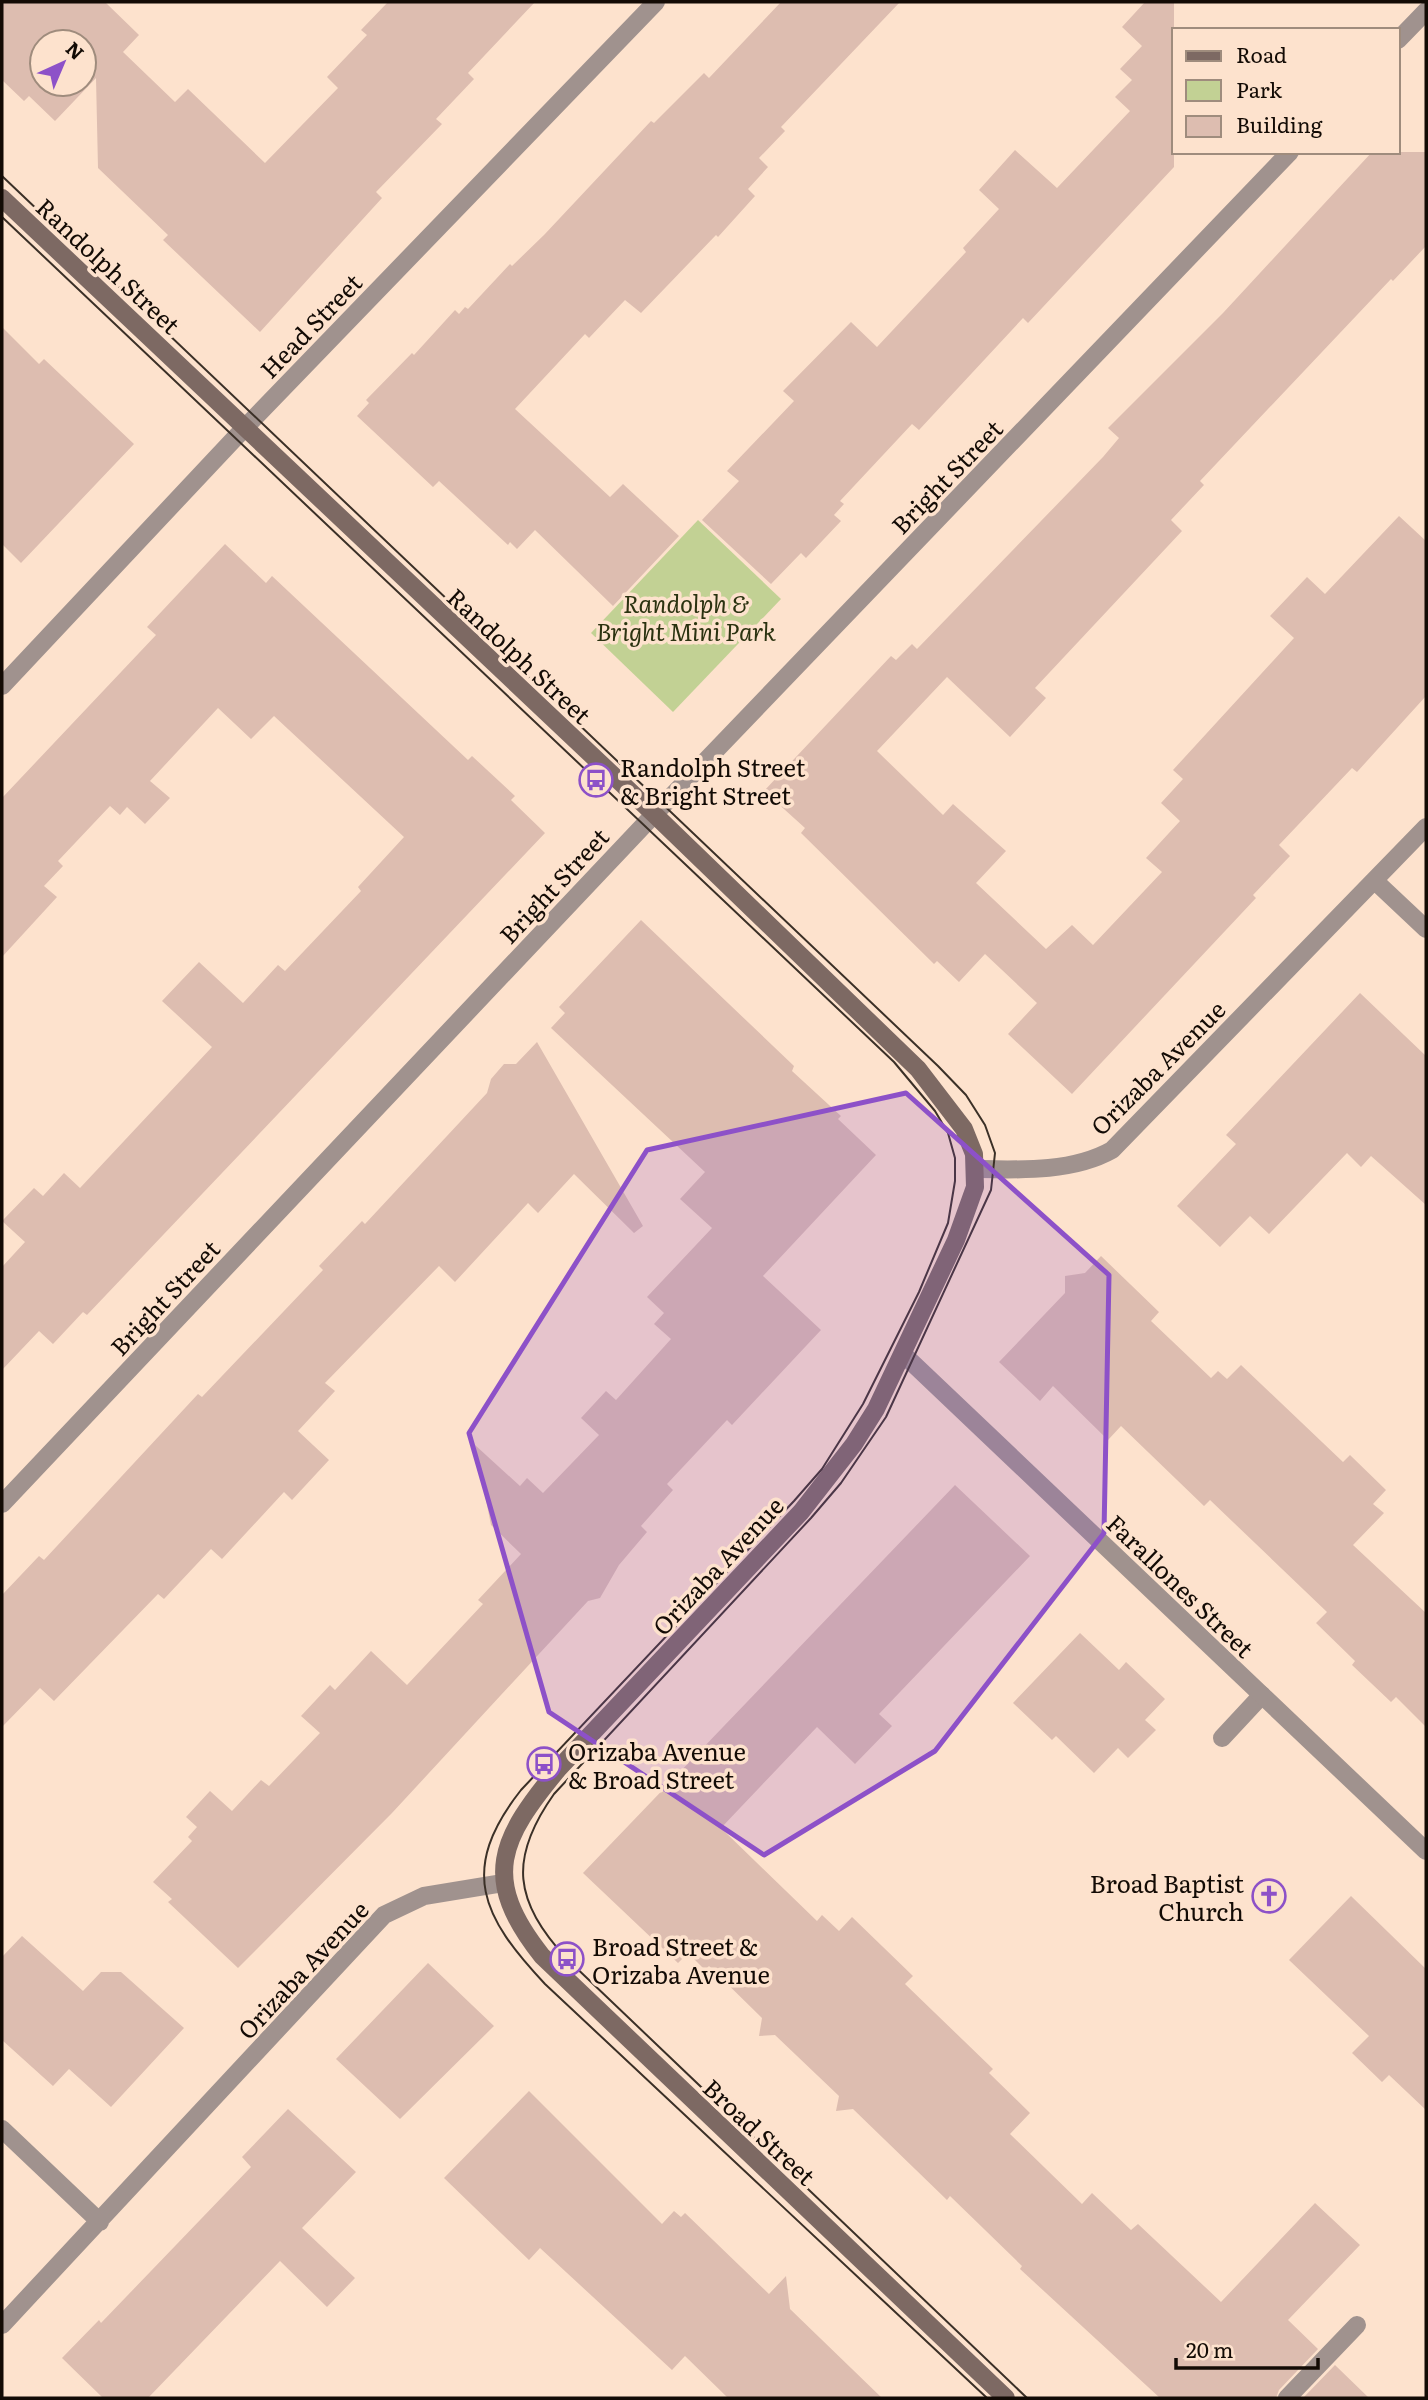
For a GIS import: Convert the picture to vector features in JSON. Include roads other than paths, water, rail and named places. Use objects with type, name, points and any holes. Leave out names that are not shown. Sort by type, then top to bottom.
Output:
[{"type":"street","name":"Head Street","points":[[2,686],[244,428],[656,2]]},
{"type":"street","points":[[1400,38],[1426,11]]},
{"type":"street","name":"Bright Street","points":[[2,1504],[654,814],[1288,154]]},
{"type":"street","name":"Randolph Street","points":[[2,198],[654,814],[918,1069],[964,1129],[977,1169]]},
{"type":"street","name":"Orizaba Avenue","points":[[2,2325],[384,1915],[424,1896],[503,1883],[506,1845],[527,1805],[568,1758],[801,1512],[854,1444],[903,1354],[961,1227],[975,1187],[977,1169],[1073,1166],[1096,1159],[1112,1150],[1426,827]]},
{"type":"street","points":[[1375,881],[1426,929]]},
{"type":"street","name":"Farallones Street","points":[[903,1354],[1426,1851]]},
{"type":"street","points":[[1222,1738],[1262,1695]]},
{"type":"street","name":"Broad Street","points":[[503,1883],[521,1930],[542,1956],[1006,2398]]},
{"type":"street","points":[[2,2129],[100,2222]]},
{"type":"street","points":[[1287,2398],[1357,2325]]},
{"type":"tram line","points":[[2,176],[938,1066],[966,1095],[985,1125],[995,1153],[991,1190],[886,1417],[841,1483],[811,1518],[554,1794],[529,1839],[523,1879],[527,1898],[536,1918],[567,1959],[1027,2398]]},
{"type":"tram line","points":[[2,217],[894,1062],[935,1111],[948,1133],[955,1158],[955,1181],[948,1223],[919,1292],[863,1404],[822,1469],[794,1501],[521,1790],[501,1819],[489,1845],[484,1869],[486,1892],[493,1914],[523,1960],[545,1984],[987,2398]]},
{"type":"place","name":"Randolph Street & Bright Street","points":[[596,780]]},
{"type":"place","name":"Orizaba Avenue & Broad Street","points":[[544,1764]]},
{"type":"place","name":"Broad Baptist Church","points":[[1269,1896]]},
{"type":"place","name":"Broad Street & Orizaba Avenue","points":[[567,1959]]},
{"type":"park label","name":"Randolph & Bright Mini Park","points":[[686,616]]}]
